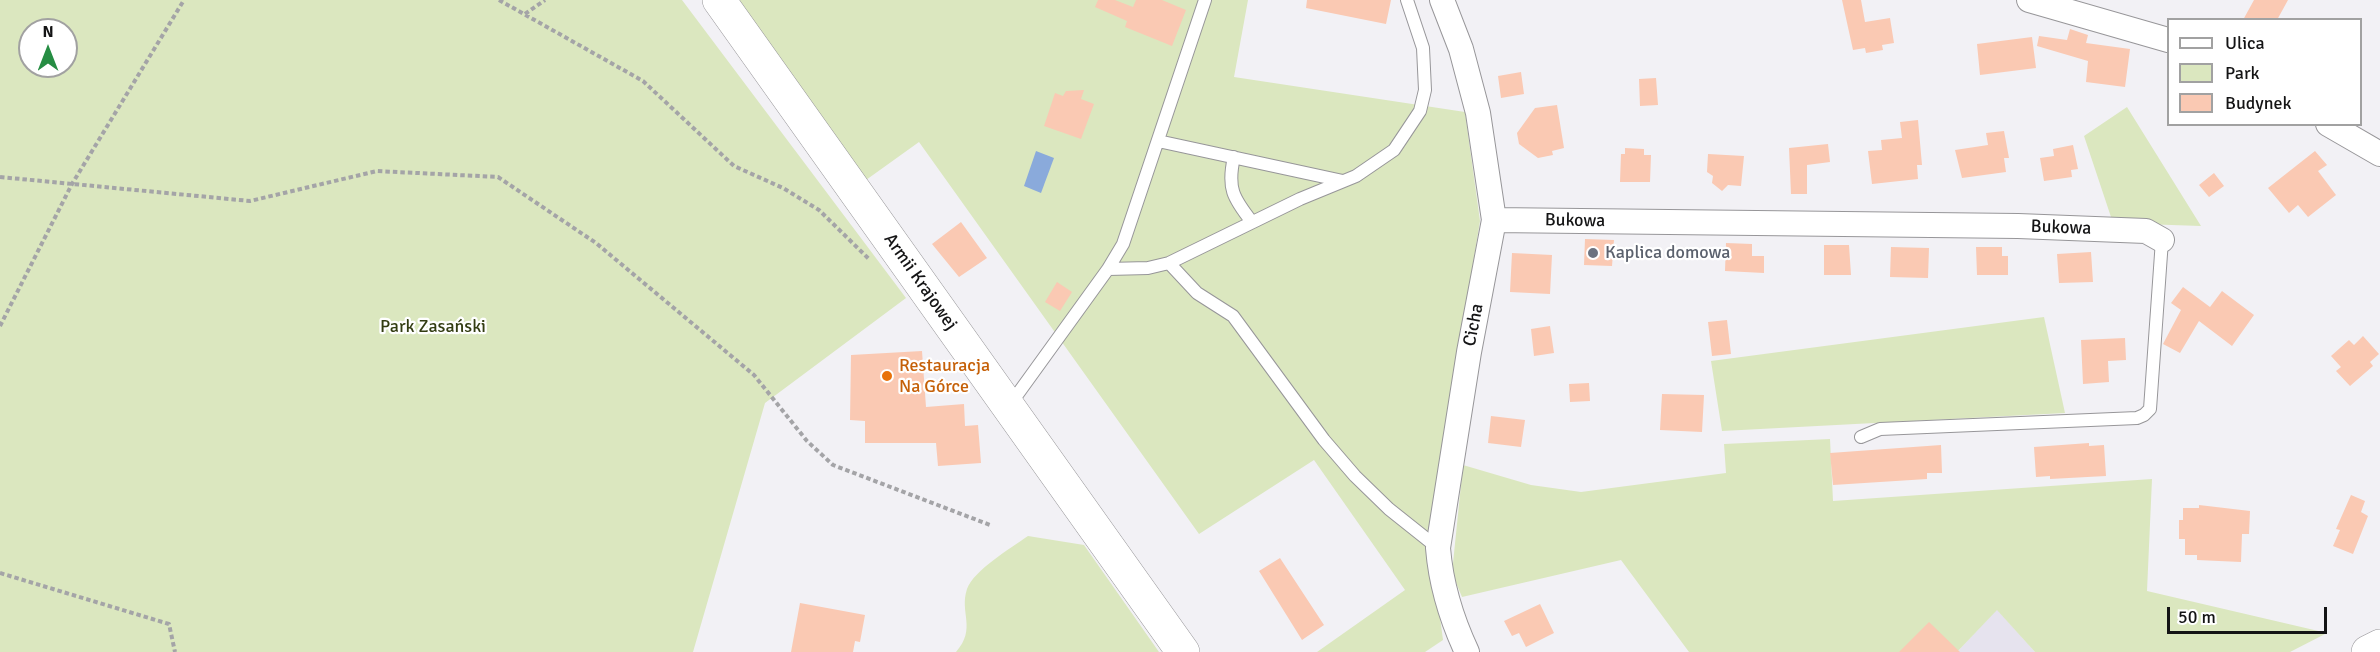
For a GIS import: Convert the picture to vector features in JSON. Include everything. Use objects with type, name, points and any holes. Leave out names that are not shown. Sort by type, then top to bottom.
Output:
[{"type":"street","name":"Armii Krajowej","points":[[719,0],[1182,652]]},
{"type":"street","name":"Cicha","points":[[1442,0],[1461,49],[1478,113],[1494,220],[1468,352],[1437,548],[1451,614],[1467,652]]},
{"type":"street","points":[[2029,0],[2167,39]]},
{"type":"street","points":[[2331,126],[2380,154]]},
{"type":"street","name":"Bukowa","points":[[1494,220],[2018,226],[2146,231],[2162,240]]},
{"type":"lane","points":[[1008,407],[1108,269],[1123,244],[1205,0]]},
{"type":"lane","points":[[1108,269],[1148,268],[1169,262],[1343,182],[1378,163],[1394,150],[1420,111],[1425,90],[1423,48],[1407,0]]},
{"type":"lane","points":[[1158,141],[1343,182]]},
{"type":"lane","points":[[1233,157],[1229,178],[1232,192],[1252,222]]},
{"type":"lane","name":"Bukowa","points":[[1861,437],[1880,429],[2137,418],[2145,415],[2150,409],[2162,240]]},
{"type":"lane","points":[[1169,262],[1197,293],[1233,316],[1324,440],[1355,476],[1389,509],[1437,548]]},
{"type":"path","points":[[0,326],[72,184],[184,0]]},
{"type":"path","points":[[499,0],[643,81],[734,166],[783,188],[819,210],[874,263]]},
{"type":"path","points":[[525,14],[545,0]]},
{"type":"path","points":[[0,177],[250,201],[378,171],[498,177],[596,243],[754,375],[807,441],[833,465],[990,525]]},
{"type":"path","points":[[0,573],[169,624],[175,652]]},
{"type":"shaded area","points":[[1997,609],[2035,652],[1957,652]]},
{"type":"green space","name":"Park Zasański","points":[[0,0],[682,0],[906,298],[765,403],[693,652],[0,652]]},
{"type":"green space","points":[[731,0],[1248,0],[1234,77],[1465,112],[1480,221],[1429,535],[1443,640],[1425,652],[1317,652],[1405,590],[1314,460],[1199,534],[919,142],[866,180]]},
{"type":"green space","points":[[2127,107],[2201,226],[2113,223],[2084,136]]},
{"type":"green space","points":[[2044,317],[2065,413],[1722,431],[1711,361]]},
{"type":"green space","points":[[1830,439],[1833,501],[2152,479],[2147,591],[2327,633],[2290,652],[2035,652],[1997,610],[1957,652],[1689,652],[1621,560],[1462,597],[1452,573],[1463,465],[1531,485],[1581,492],[1726,473],[1724,444]]},
{"type":"green space","points":[[1028,536],[1084,545],[1159,652],[956,652],[967,628],[965,598],[971,582],[994,560]]},
{"type":"water","points":[[1036,151],[1054,158],[1041,193],[1024,186]]},
{"type":"building","points":[[1098,0],[1115,0],[1133,7],[1136,0],[1162,0],[1186,10],[1172,46],[1125,27],[1127,21],[1095,7]]},
{"type":"building","points":[[1307,0],[1391,0],[1386,24],[1306,8]]},
{"type":"building","points":[[1842,0],[1861,0],[1865,22],[1890,18],[1894,43],[1882,45],[1883,50],[1866,53],[1865,48],[1853,50]]},
{"type":"building","points":[[2254,0],[2288,0],[2278,18],[2244,18]]},
{"type":"building","points":[[2070,29],[2088,35],[2086,43],[2130,49],[2125,87],[2086,82],[2088,61],[2037,46],[2039,36],[2067,40]]},
{"type":"building","points":[[2032,37],[2036,68],[1980,75],[1977,44]]},
{"type":"building","points":[[1521,72],[1524,94],[1501,98],[1498,76]]},
{"type":"building","points":[[1656,78],[1658,105],[1640,106],[1639,79]]},
{"type":"building","points":[[1084,90],[1081,99],[1094,104],[1081,139],[1044,126],[1055,93],[1063,96],[1066,91]]},
{"type":"building","points":[[1557,105],[1564,148],[1552,151],[1553,155],[1538,158],[1519,144],[1517,133],[1535,108]]},
{"type":"building","points":[[1918,120],[1922,165],[1917,165],[1918,179],[1872,184],[1868,151],[1882,150],[1881,140],[1902,138],[1900,122]]},
{"type":"building","points":[[2004,131],[2009,158],[2004,158],[2006,172],[1962,178],[1955,150],[1988,145],[1986,133]]},
{"type":"building","points":[[1828,144],[1830,162],[1807,165],[1807,194],[1791,194],[1789,148]]},
{"type":"building","points":[[2073,145],[2078,169],[2071,170],[2072,177],[2044,181],[2040,158],[2054,156],[2053,149]]},
{"type":"building","points":[[1625,148],[1644,149],[1644,155],[1651,155],[1650,182],[1620,182],[1621,154],[1625,154]]},
{"type":"building","points":[[2315,151],[2327,165],[2318,171],[2336,195],[2308,217],[2298,205],[2289,213],[2268,188]]},
{"type":"building","points":[[1708,154],[1744,156],[1741,186],[1728,185],[1722,191],[1712,183],[1713,176],[1707,172]]},
{"type":"building","points":[[2214,173],[2224,186],[2209,197],[2199,185]]},
{"type":"building","points":[[961,222],[987,258],[959,277],[932,244]]},
{"type":"building","points":[[1585,239],[1614,240],[1612,266],[1584,265]]},
{"type":"building","points":[[1726,243],[1752,244],[1752,256],[1764,256],[1764,273],[1725,271]]},
{"type":"building","points":[[1824,245],[1849,245],[1851,275],[1824,275]]},
{"type":"building","points":[[1891,247],[1929,248],[1928,278],[1890,277]]},
{"type":"building","points":[[1976,247],[2002,247],[2002,256],[2008,256],[2008,275],[1977,275]]},
{"type":"building","points":[[2091,252],[2093,282],[2059,283],[2057,254]]},
{"type":"building","points":[[1512,253],[1552,255],[1550,294],[1510,292]]},
{"type":"building","points":[[1057,282],[1072,292],[1060,311],[1045,302]]},
{"type":"building","points":[[2183,287],[2210,307],[2222,291],[2254,315],[2232,346],[2199,321],[2180,353],[2163,344],[2181,310],[2171,303]]},
{"type":"building","points":[[1727,320],[1731,354],[1712,356],[1708,322]]},
{"type":"building","points":[[1550,326],[1554,353],[1534,356],[1531,329]]},
{"type":"building","points":[[2363,336],[2379,354],[2370,362],[2373,366],[2350,386],[2336,371],[2341,367],[2331,356],[2349,340],[2354,345]]},
{"type":"building","points":[[2125,338],[2126,360],[2108,361],[2109,382],[2083,384],[2081,340]]},
{"type":"building","points":[[922,351],[926,407],[964,404],[965,426],[978,425],[981,463],[938,466],[936,443],[865,443],[865,421],[850,420],[851,355]]},
{"type":"building","points":[[1589,383],[1590,401],[1570,402],[1569,384]]},
{"type":"building","points":[[1662,394],[1704,395],[1702,432],[1660,430]]},
{"type":"building","points":[[1491,416],[1525,420],[1521,447],[1488,443]]},
{"type":"building","points":[[2089,443],[2089,446],[2104,445],[2106,476],[2050,479],[2050,476],[2036,477],[2034,447]]},
{"type":"building","points":[[1941,445],[1942,473],[1927,473],[1927,479],[1833,485],[1830,453]]},
{"type":"building","points":[[2351,495],[2365,501],[2361,512],[2368,516],[2353,554],[2333,546],[2340,530],[2336,529]]},
{"type":"building","points":[[2199,505],[2250,511],[2249,534],[2242,534],[2241,562],[2197,560],[2197,555],[2185,555],[2185,539],[2179,539],[2179,520],[2183,520],[2183,508],[2199,508]]},
{"type":"building","points":[[1280,558],[1324,625],[1302,640],[1259,571]]},
{"type":"building","points":[[800,603],[865,615],[860,642],[855,641],[853,652],[791,652]]},
{"type":"building","points":[[1540,604],[1554,633],[1526,647],[1519,633],[1512,636],[1504,621]]},
{"type":"building","points":[[1929,622],[1960,652],[1899,652]]},
{"type":"place","name":"Kaplica domowa","points":[[1593,253]]},
{"type":"place","name":"Restauracja Na Górce","points":[[887,376]]}]
